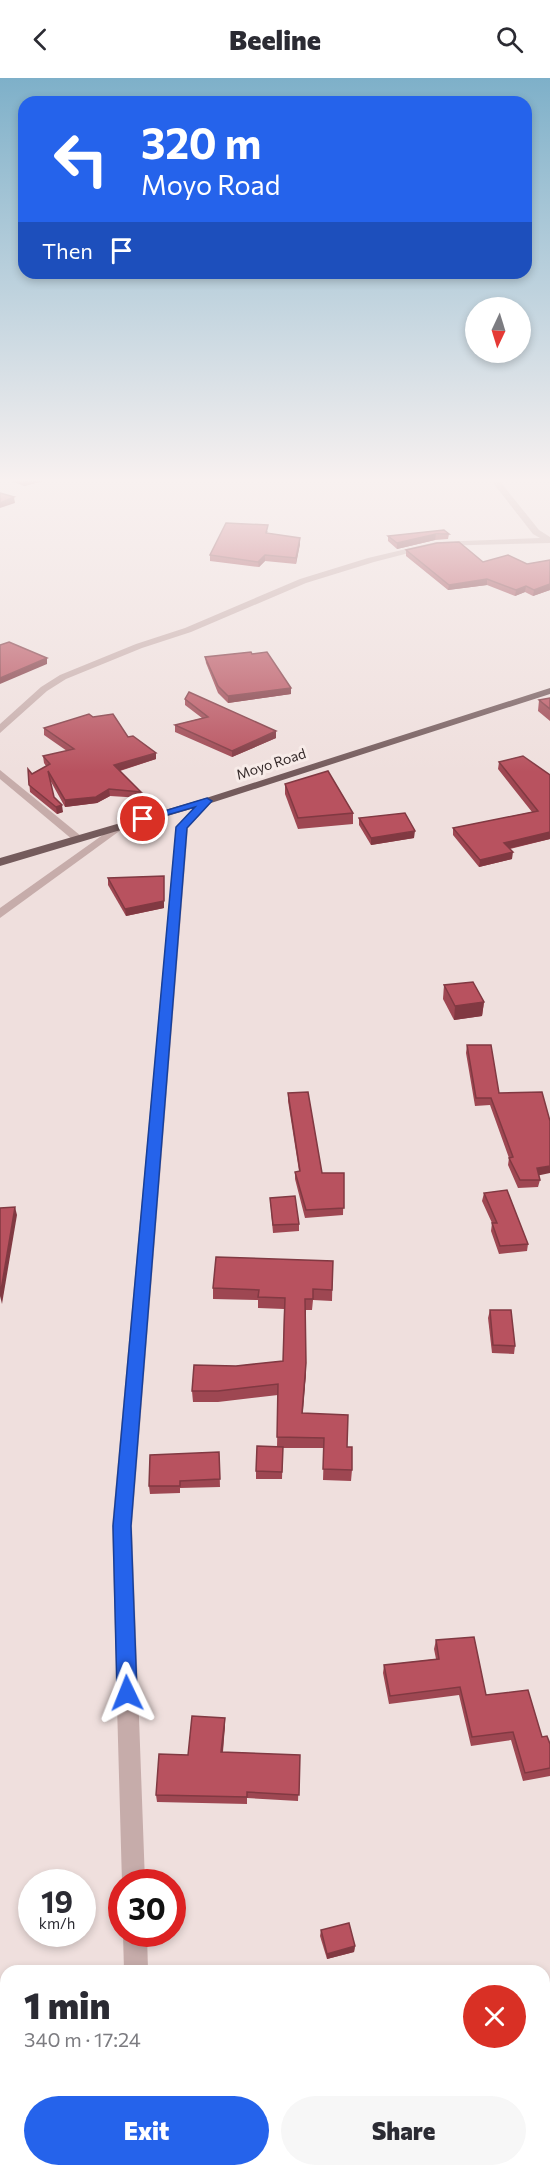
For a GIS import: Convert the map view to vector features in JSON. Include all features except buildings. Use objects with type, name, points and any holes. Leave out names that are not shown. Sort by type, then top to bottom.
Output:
[{"type":"main road","name":"Moyo Road","points":[[0,862],[207,801],[550,691]]},
{"type":"street","points":[[0,730],[44,689],[63,677],[139,646],[188,630],[261,597],[316,577]]},
{"type":"street","points":[[0,773],[77,838]]},
{"type":"street","points":[[133,1869],[122,1526],[182,827],[207,801]]},
{"type":"street","points":[[0,914],[121,825]]},
{"type":"street","points":[[135,1947],[136,1965]]},
{"type":"route","points":[[127,1693],[122,1526],[182,827],[207,801],[143,819]]}]
